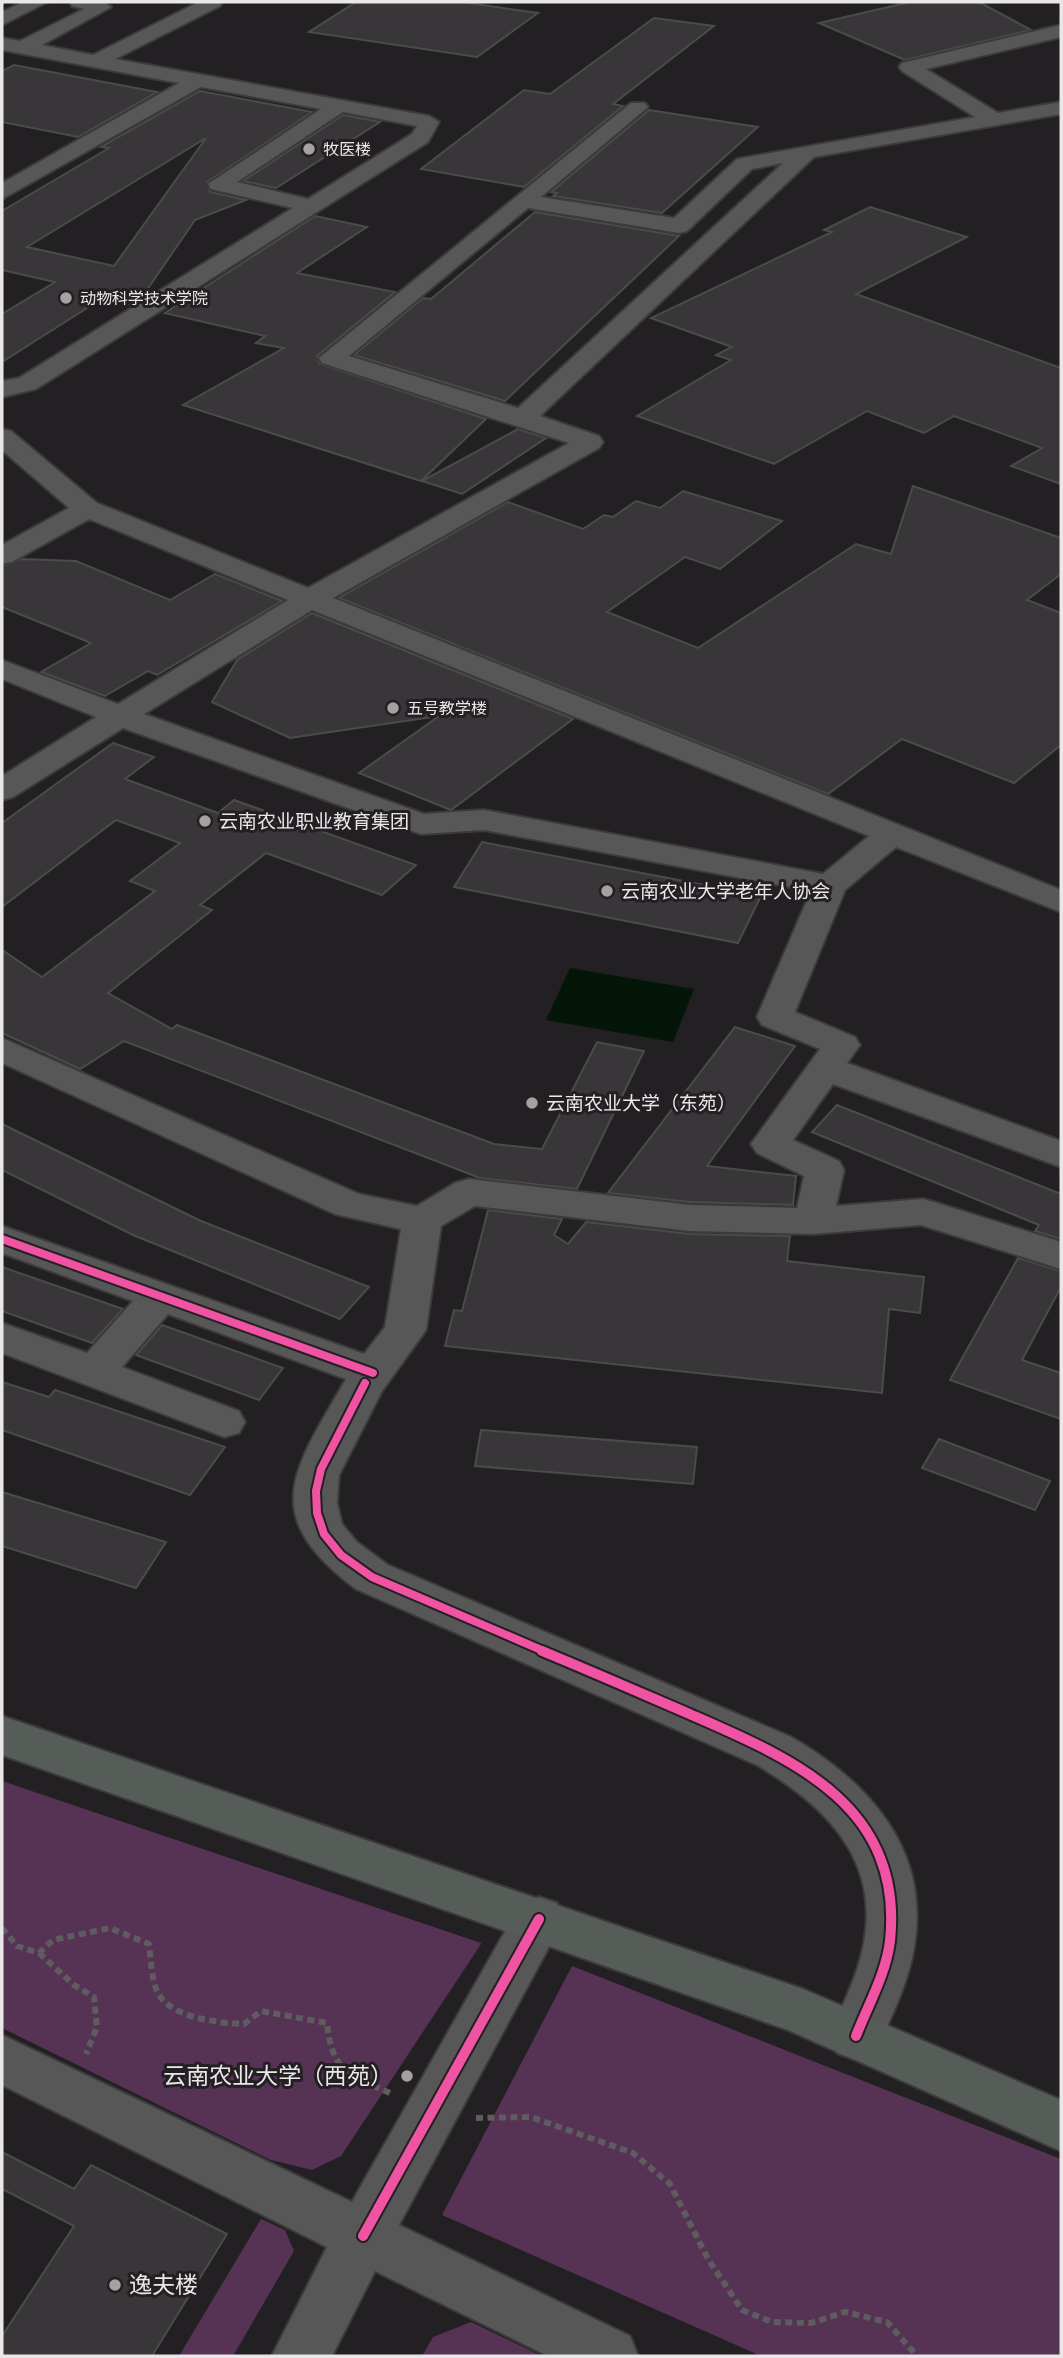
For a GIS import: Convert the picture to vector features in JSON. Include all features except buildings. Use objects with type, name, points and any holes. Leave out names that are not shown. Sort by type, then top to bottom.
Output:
[{"type":"main road","points":[[2,1735],[803,2012],[1061,2126]]},
{"type":"street","points":[[2,19],[38,2]]},
{"type":"street","points":[[22,48],[102,7],[79,2]]},
{"type":"street","points":[[96,61],[213,2]]},
{"type":"street","points":[[995,120],[909,67],[1061,31]]},
{"type":"street","points":[[2,44],[429,122],[421,138],[27,384],[2,389]]},
{"type":"street","points":[[7,186],[198,80]]},
{"type":"street","points":[[311,206],[219,184],[339,106]]},
{"type":"street","points":[[2,789],[308,600],[590,442],[523,418],[331,358],[638,107]]},
{"type":"street","points":[[523,201],[679,226],[745,164],[1061,108]]},
{"type":"street","points":[[523,418],[807,152]]},
{"type":"street","points":[[2,437],[87,509],[1061,902]]},
{"type":"street","points":[[2,556],[87,509]]},
{"type":"street","points":[[2,668],[120,716],[421,824],[484,820],[830,885]]},
{"type":"street","points":[[813,1220],[825,1170],[770,1144],[842,1045],[775,1017],[830,885],[892,834]]},
{"type":"street","points":[[1028,889],[1061,880]]},
{"type":"street","points":[[2,1049],[349,1205],[422,1220],[469,1192],[690,1218],[813,1220],[923,1212],[1061,1256]]},
{"type":"street","points":[[825,1068],[1061,1155]]},
{"type":"street","points":[[422,1220],[405,1330],[373,1373],[317,1475],[314,1503],[321,1529],[341,1554],[372,1577],[774,1751],[811,1772],[843,1799],[870,1831],[884,1867],[890,1907],[888,1954],[856,2036]]},
{"type":"street","points":[[2,1239],[373,1373]]},
{"type":"street","points":[[94,1372],[161,1296]]},
{"type":"street","points":[[2,1337],[224,1422]]},
{"type":"street","points":[[301,2356],[363,2235],[433,2113],[538,1919]]},
{"type":"street","points":[[2,2059],[609,2356]]},
{"type":"path","points":[[2,1928],[17,1946],[39,1953],[74,1985],[94,1997],[98,2038],[58,2086]]},
{"type":"path","points":[[39,1953],[53,1940],[110,1928],[149,1944],[157,1992],[169,2008],[225,2023],[244,2024],[261,2011],[327,2023],[329,2051],[338,2068],[433,2113],[474,2118],[531,2117],[633,2154],[670,2184],[708,2259],[742,2310],[772,2322],[811,2323],[845,2312],[887,2322],[917,2356]]},
{"type":"shaded area","points":[[570,968],[694,989],[673,1042],[546,1020]]},
{"type":"shaded area","points":[[2,1781],[481,1944],[341,2156],[312,2170],[271,2160],[2,2028]]},
{"type":"shaded area","points":[[572,1966],[1061,2159],[1061,2356],[761,2356],[442,2215]]},
{"type":"shaded area","points":[[261,2219],[285,2230],[294,2251],[233,2356],[179,2356]]},
{"type":"shaded area","points":[[471,2322],[542,2356],[422,2356],[433,2337]]},
{"type":"cycle path","points":[[2,1239],[373,1373]]},
{"type":"cycle path","points":[[365,1383],[330,1447],[316,1491],[317,1513],[324,1534],[341,1555],[372,1577],[774,1751],[834,1791],[863,1824],[882,1866],[889,1898],[890,1931],[884,1965],[856,2036]]},
{"type":"cycle path","points":[[363,2236],[539,1919]]},
{"type":"place","name":"牧医楼","points":[[309,149]]},
{"type":"place","name":"动物科学技术学院","points":[[66,298]]},
{"type":"place","name":"五号教学楼","points":[[393,708]]},
{"type":"place","name":"云南农业职业教育集团","points":[[205,821]]},
{"type":"place","name":"云南农业大学老年人协会","points":[[607,891]]},
{"type":"place","name":"云南农业大学（东苑）","points":[[532,1103]]},
{"type":"place","name":"云南农业大学（西苑）","points":[[407,2076]]},
{"type":"place","name":"逸夫楼","points":[[115,2285]]}]
